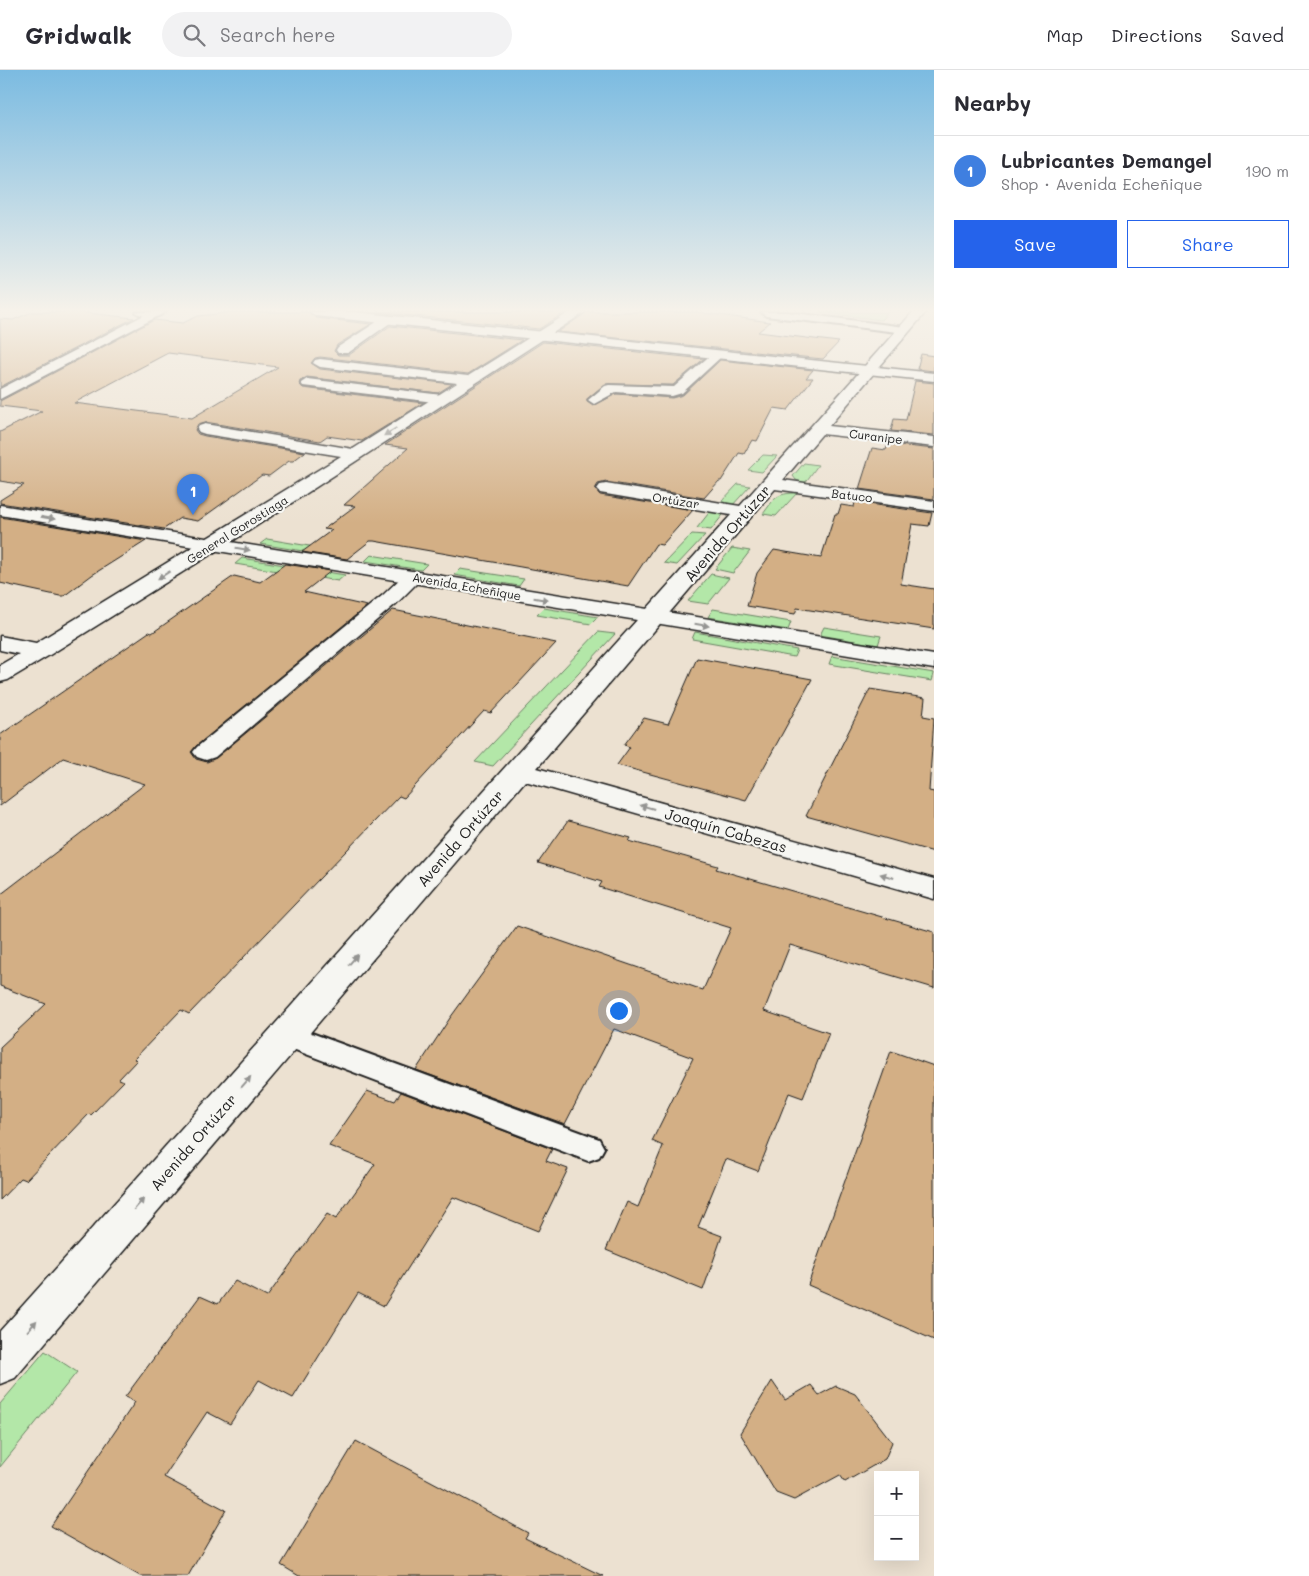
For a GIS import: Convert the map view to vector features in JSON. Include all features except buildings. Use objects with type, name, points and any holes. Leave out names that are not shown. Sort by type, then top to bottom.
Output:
[{"type":"street","points":[[0,395],[25,382]]},
{"type":"street","name":"General Gorostiaga","points":[[0,675],[470,382]]},
{"type":"street","name":"Avenida Ortúzar","points":[[0,1363],[859,382]]},
{"type":"street","points":[[205,429],[357,454]]},
{"type":"street","name":"Curanipe","points":[[818,429],[934,442]]},
{"type":"street","name":"Batuco","points":[[770,483],[934,506]]},
{"type":"street","name":"Ortúzar","points":[[606,489],[746,512]]},
{"type":"street","name":"Avenida Echeñique","points":[[0,510],[934,662]]},
{"type":"street","points":[[206,752],[390,599],[413,577]]},
{"type":"street","points":[[0,642],[40,651]]},
{"type":"street","name":"Joaquín Cabezas","points":[[518,771],[934,889]]},
{"type":"lane","points":[[594,400],[609,389],[665,392],[678,390],[687,382]]},
{"type":"lane","points":[[307,383],[442,400]]},
{"type":"lane","points":[[287,1035],[588,1148]]},
{"type":"green space","points":[[763,455],[777,456],[762,472],[748,470]]},
{"type":"green space","points":[[804,463],[818,465],[805,483],[796,480],[793,476]]},
{"type":"green space","points":[[738,484],[750,486],[731,507],[719,504]]},
{"type":"green space","points":[[797,493],[776,516],[763,514],[780,495]]},
{"type":"green space","points":[[712,509],[726,511],[711,530],[697,528]]},
{"type":"green space","points":[[692,534],[705,535],[677,565],[664,563]]},
{"type":"green space","points":[[267,539],[352,553],[346,558],[260,544]]},
{"type":"green space","points":[[732,548],[750,551],[733,573],[715,569]]},
{"type":"green space","points":[[371,555],[427,564],[421,570],[365,561]]},
{"type":"green space","points":[[242,558],[345,575],[338,581],[235,564]]},
{"type":"green space","points":[[460,569],[524,579],[519,586],[454,575]]},
{"type":"green space","points":[[711,574],[729,578],[708,604],[688,601]]},
{"type":"green space","points":[[544,608],[598,617],[591,624],[537,615]]},
{"type":"green space","points":[[713,609],[791,622],[788,630],[708,617]]},
{"type":"green space","points":[[824,627],[881,636],[878,645],[820,635]]},
{"type":"green space","points":[[598,632],[615,634],[493,766],[475,762]]},
{"type":"green space","points":[[695,632],[797,650],[794,657],[692,639]]},
{"type":"green space","points":[[832,656],[934,674],[932,681],[829,664]]},
{"type":"green space","points":[[45,1351],[77,1372],[0,1467],[0,1404]]},
{"type":"place","name":"Lubricantes Demangel","points":[[193,515]]}]
